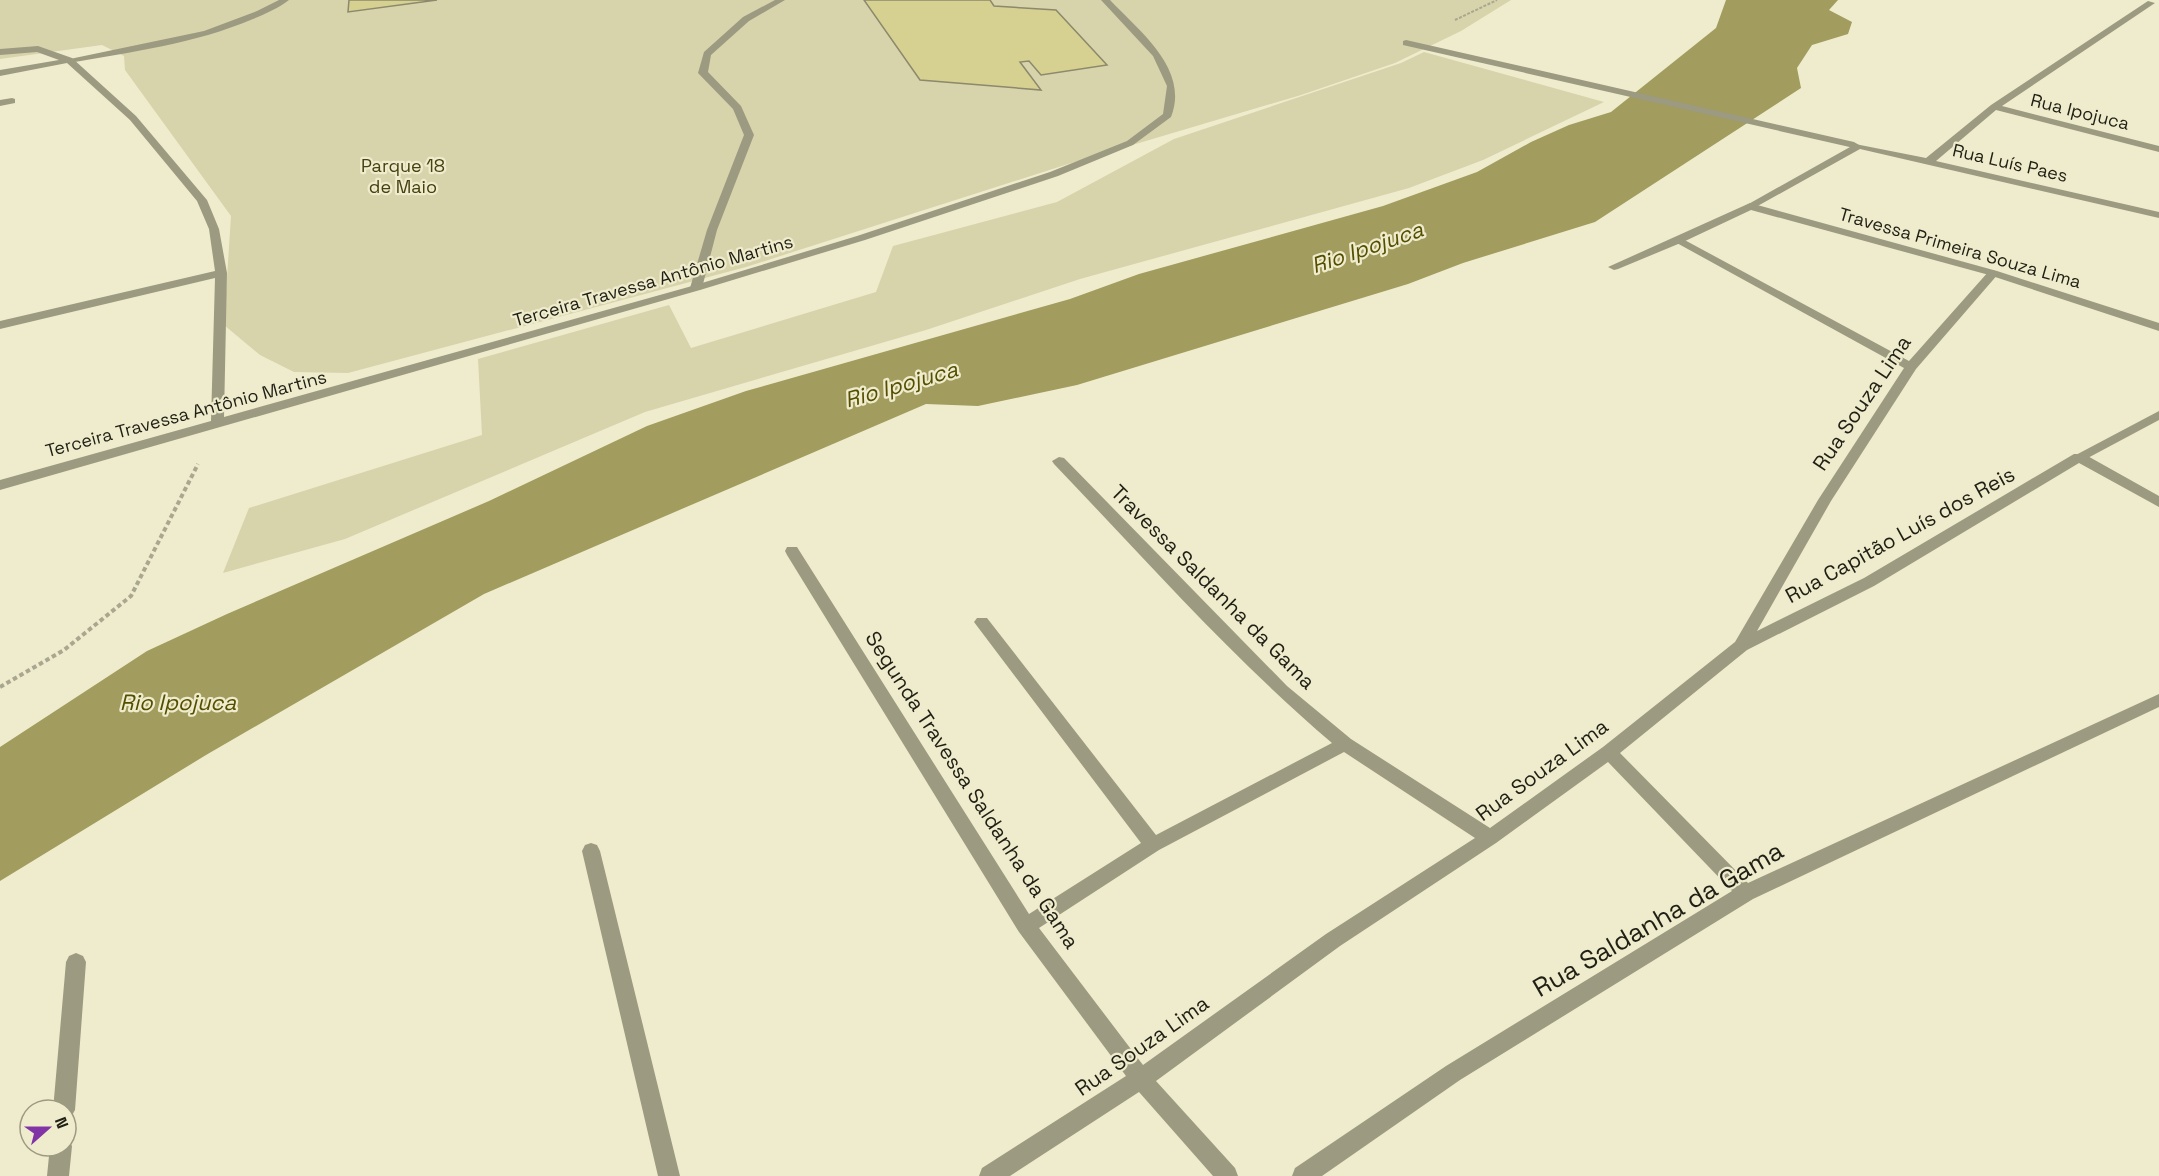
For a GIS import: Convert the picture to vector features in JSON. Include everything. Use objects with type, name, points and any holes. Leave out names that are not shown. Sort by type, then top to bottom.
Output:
[{"type":"street","points":[[0,73],[175,42],[230,27],[264,13],[285,0]]},
{"type":"street","points":[[696,288],[712,230],[749,135],[746,119],[703,73],[707,54],[746,19],[781,0]]},
{"type":"street","name":"Terceira Travessa Antônio Martins","points":[[0,485],[696,288],[970,203],[1054,174],[1130,143],[1168,115],[1172,86],[1157,55],[1105,0]]},
{"type":"street","points":[[1929,161],[1994,107],[2154,3]]},
{"type":"street","name":"Rua Luís Paes","points":[[1406,43],[2159,215]]},
{"type":"street","points":[[0,52],[38,49],[69,60],[133,118],[202,200],[214,228],[221,273],[217,425]]},
{"type":"street","points":[[0,103],[12,101]]},
{"type":"street","name":"Rua Ipojuca","points":[[1994,107],[2159,149]]},
{"type":"street","points":[[1614,267],[1679,240],[1750,206],[1856,146]]},
{"type":"street","name":"Travessa Primeira Souza Lima","points":[[1750,206],[1993,273],[2159,327]]},
{"type":"street","points":[[1679,240],[1911,367]]},
{"type":"street","points":[[0,325],[221,273]]},
{"type":"street","name":"Rua Souza Lima","points":[[990,1176],[1141,1079],[1333,940],[1490,838],[1609,752],[1741,646],[1826,500],[1911,367],[1993,273]]},
{"type":"street","name":"Rua Capitão Luís dos Reis","points":[[1741,646],[1869,582],[2079,457],[2159,415]]},
{"type":"street","points":[[2079,457],[2159,502]]},
{"type":"street","name":"Travessa Saldanha da Gama","points":[[1059,461],[1281,690],[1345,744],[1490,838]]},
{"type":"street","name":"Segunda Travessa Saldanha da Gama","points":[[792,551],[1026,927],[1141,1079],[1227,1176]]},
{"type":"street","points":[[982,622],[1153,845]]},
{"type":"street","name":"Rua Saldanha da Gama","points":[[1303,1176],[1453,1073],[1746,893],[2105,723],[2159,700]]},
{"type":"street","points":[[1026,927],[1153,845],[1345,744]]},
{"type":"street","points":[[1609,752],[1746,893]]},
{"type":"street","points":[[591,851],[669,1176]]},
{"type":"street","points":[[65,1098],[76,962]]},
{"type":"street","points":[[58,1176],[60,1158]]},
{"type":"path","points":[[0,687],[64,650],[131,596],[217,425]]},
{"type":"green space","name":"Parque 18 de Maio","points":[[0,0],[1511,0],[1461,31],[1395,63],[1301,95],[1065,165],[746,267],[348,373],[294,372],[260,355],[224,325],[231,216],[125,70],[124,56],[102,45],[0,59]]},
{"type":"green space","points":[[1424,52],[1604,102],[1483,160],[1409,188],[1080,279],[926,330],[645,412],[345,539],[223,573],[249,508],[482,435],[478,359],[669,305],[691,348],[876,292],[893,246],[1057,202],[1174,139],[1401,63]]},
{"type":"water","name":"Rio Ipojuca","points":[[1726,0],[1838,0],[1829,10],[1852,22],[1848,34],[1812,45],[1797,68],[1801,88],[1595,222],[1463,263],[1408,284],[1077,385],[978,406],[926,404],[484,594],[206,755],[0,881],[0,747],[147,651],[489,501],[647,426],[746,391],[1070,299],[1139,274],[1383,206],[1477,172],[1531,142],[1569,125],[1611,112],[1716,28]]},
{"type":"building","points":[[349,0],[437,0],[348,12]]},
{"type":"building","points":[[864,0],[990,0],[994,6],[1056,10],[1107,65],[1041,75],[1029,61],[1020,62],[1041,90],[920,80]]}]
